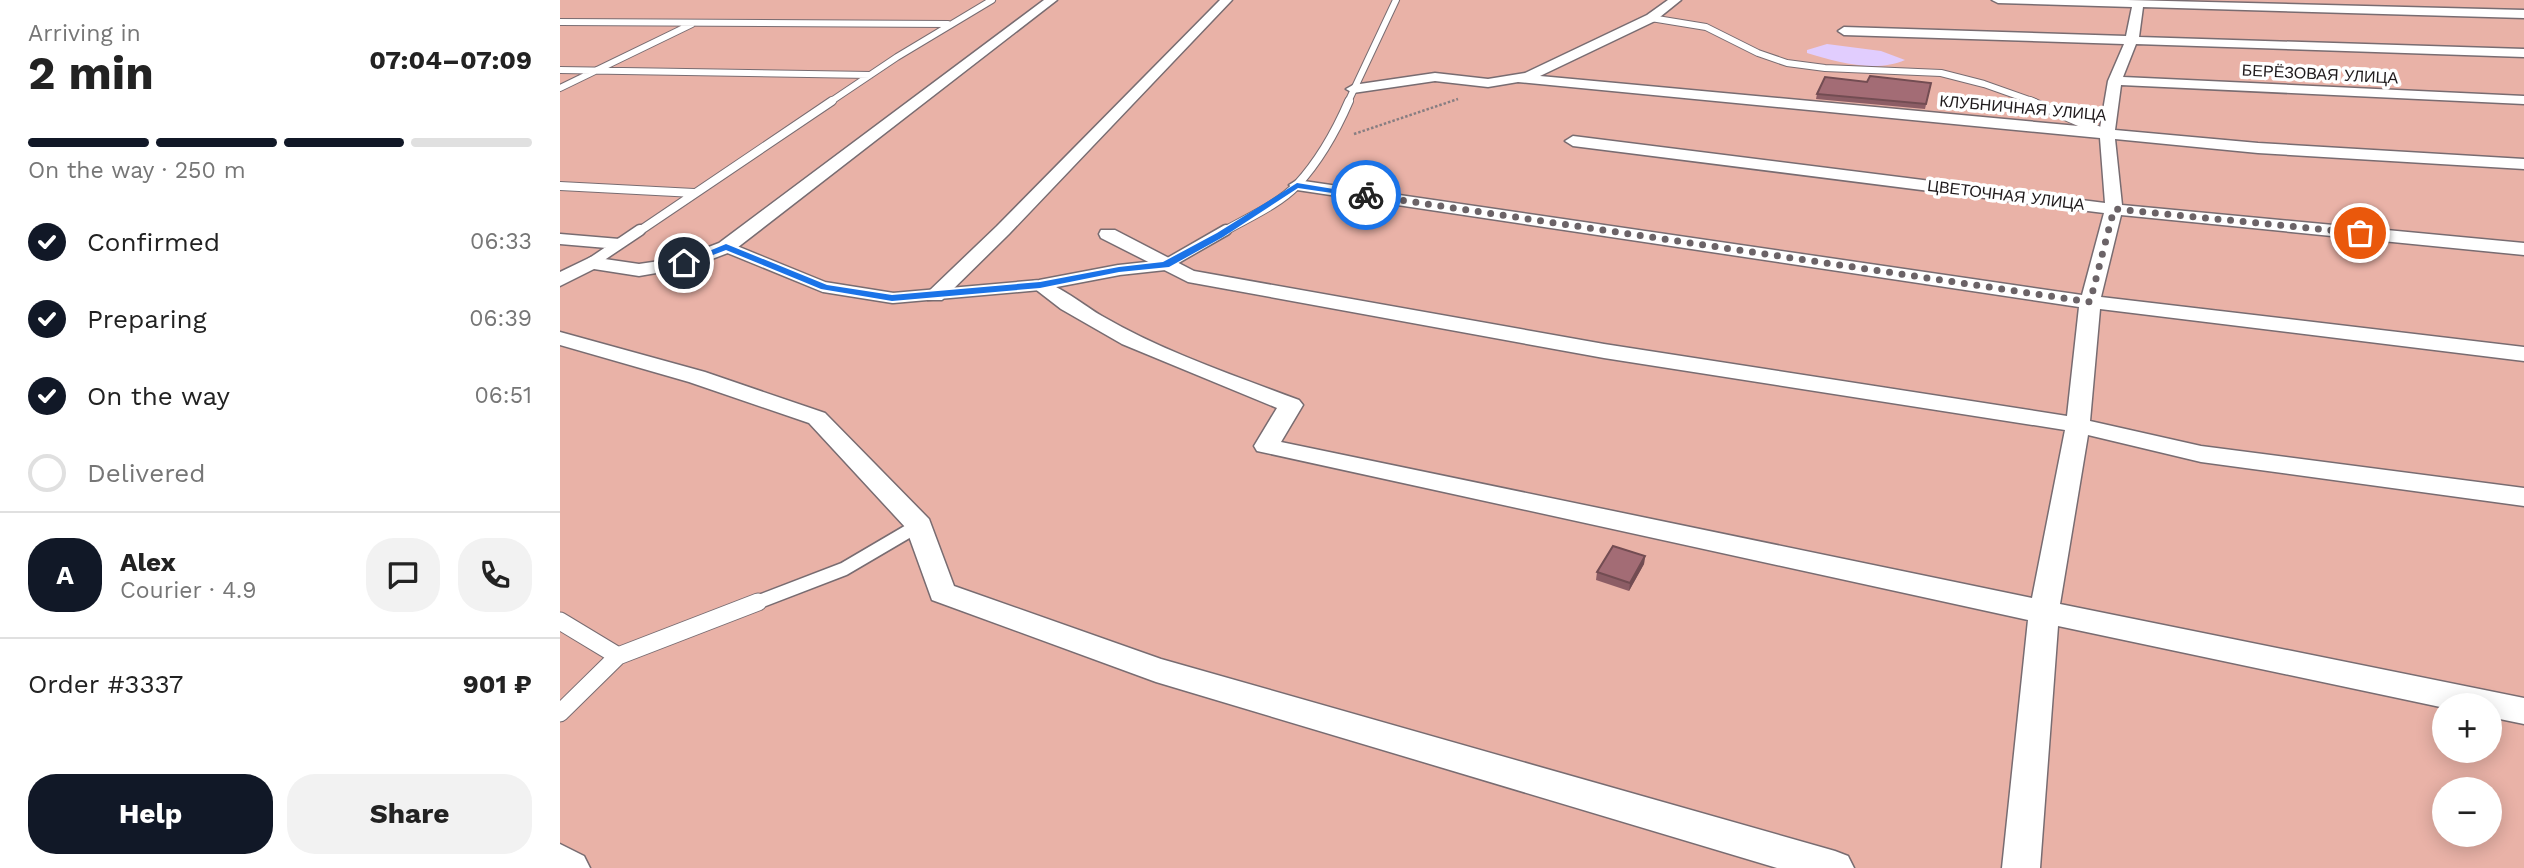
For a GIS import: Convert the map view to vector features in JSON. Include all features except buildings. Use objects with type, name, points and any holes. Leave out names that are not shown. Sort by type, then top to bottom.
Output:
[{"type":"street","points":[[560,280],[591,263],[639,270],[684,263],[726,247],[1051,0]]},
{"type":"street","points":[[935,296],[1003,230],[1226,0]]},
{"type":"street","points":[[1353,89],[1435,77],[1488,83],[1529,76],[1651,18],[1675,0]]},
{"type":"street","points":[[1998,0],[2524,14]]},
{"type":"street","points":[[2021,868],[2044,612],[2078,425],[2090,302],[2114,209],[2107,134],[2115,81],[2132,39],[2138,4]]},
{"type":"street","points":[[1844,31],[2524,53]]},
{"type":"street","name":"КЛУБНИЧНАЯ УЛИЦА","points":[[1519,78],[2258,148],[2524,164]]},
{"type":"street","name":"БЕРЁЗОВАЯ УЛИЦА","points":[[2115,81],[2524,100]]},
{"type":"street","name":"ЦВЕТОЧНАЯ УЛИЦА","points":[[1573,141],[2114,209],[2524,249]]},
{"type":"street","points":[[1297,185],[2090,302],[2524,354]]},
{"type":"street","points":[[1108,234],[1188,276],[1604,351],[2078,425],[2201,454],[2524,497]]},
{"type":"street","points":[[1040,285],[1070,308],[1123,337],[1292,405],[1266,446],[2524,711]]},
{"type":"street","points":[[560,338],[697,377],[817,418],[919,525],[942,593],[1156,670],[1835,868]]},
{"type":"street","points":[[560,862],[571,868]]},
{"type":"lane","points":[[591,263],[948,24],[992,0]]},
{"type":"lane","points":[[726,247],[824,287],[892,298],[1040,285],[1119,270],[1165,265],[1230,229],[1297,185],[1336,132],[1353,89],[1396,0]]},
{"type":"lane","points":[[1651,18],[1713,30],[1760,55],[1785,62],[1810,66],[1938,73],[1978,81],[2107,134]]},
{"type":"lane","points":[[560,22],[948,24]]},
{"type":"lane","points":[[560,88],[694,23]]},
{"type":"lane","points":[[560,70],[871,75]]},
{"type":"lane","points":[[560,186],[694,193]]},
{"type":"lane","points":[[560,239],[619,244]]},
{"type":"lane","points":[[560,713],[618,656],[844,569],[919,525]]},
{"type":"lane","points":[[560,621],[618,656]]},
{"type":"path","points":[[1336,132],[1360,134],[1493,86],[1500,81]]},
{"type":"shaded area","points":[[560,0],[2524,0],[2524,868],[560,868]]},
{"type":"shaded area","points":[[1827,44],[1881,51],[1905,60],[1882,66],[1869,66],[1843,63],[1807,53],[1807,50]]},
{"type":"way so far","points":[[1366,195],[2090,302],[2114,209],[2360,233]]},
{"type":"route","points":[[684,263],[726,247],[824,287],[892,298],[935,296],[1040,285],[1119,270],[1165,265],[1220,235],[1281,198],[1297,185],[1366,195]]}]
